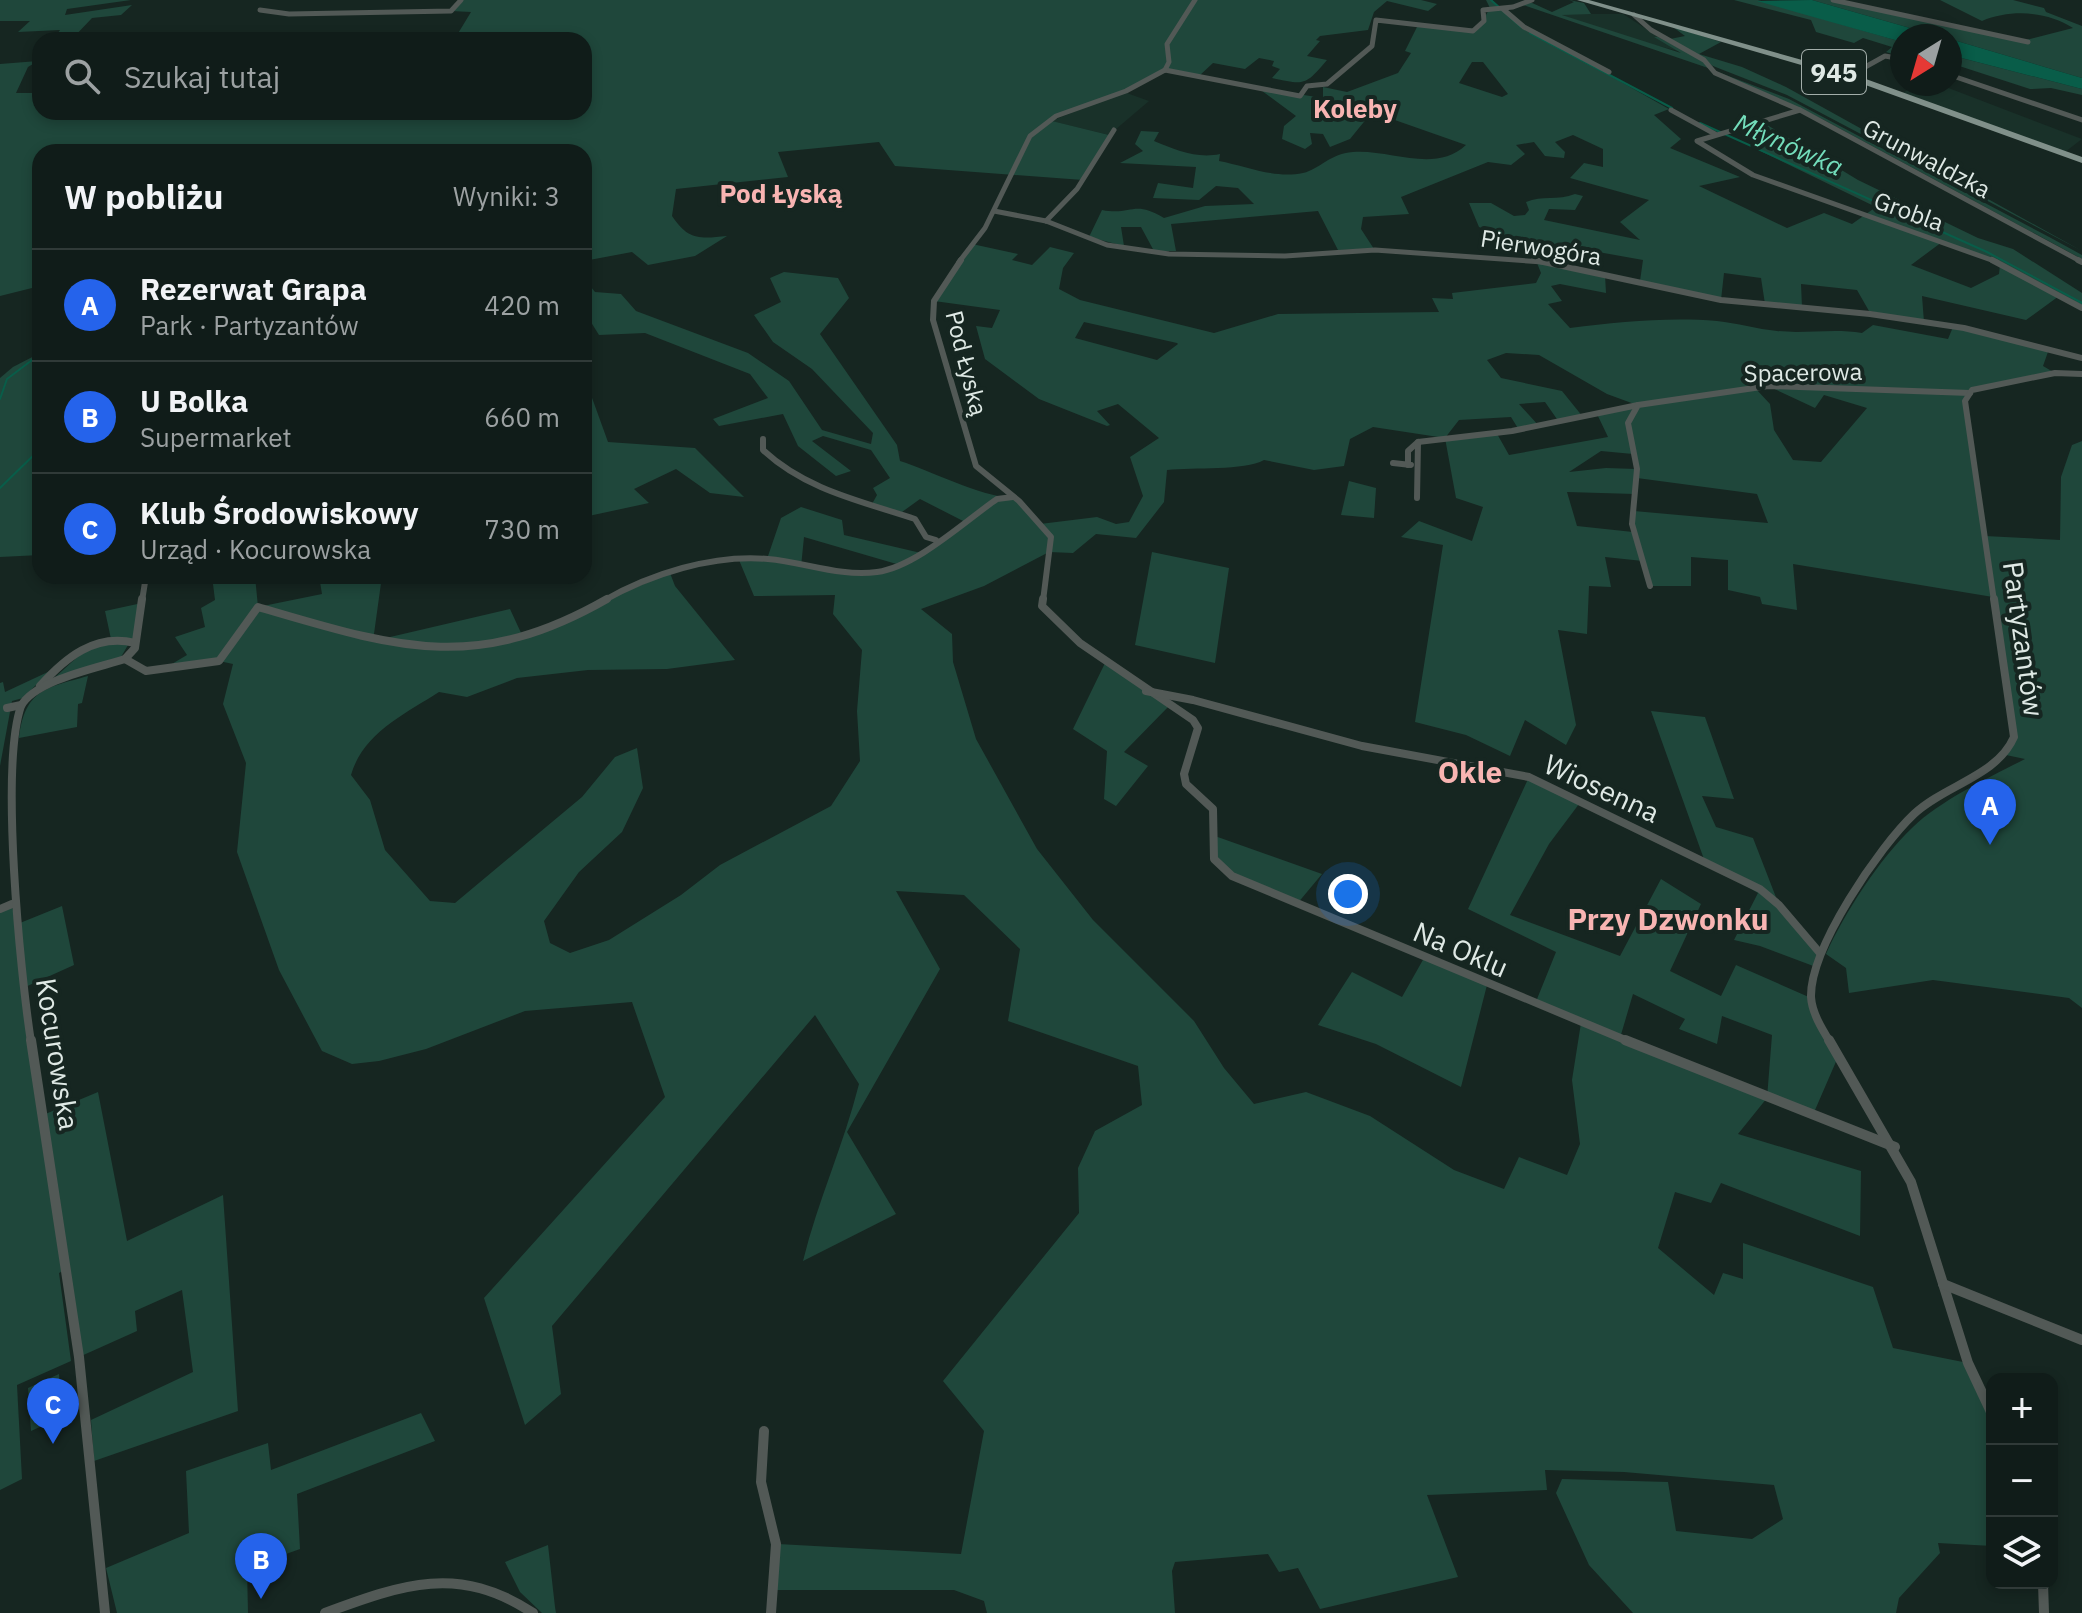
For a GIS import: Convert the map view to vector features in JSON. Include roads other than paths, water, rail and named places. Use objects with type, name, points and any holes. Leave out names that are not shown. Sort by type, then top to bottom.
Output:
[{"type":"main road","name":"945","points":[[1581,0],[1849,76],[2082,160]]},
{"type":"street","points":[[260,10],[289,14],[451,11],[461,0]]},
{"type":"street","points":[[1195,0],[1167,44],[1169,62],[1165,70],[1300,96],[1307,86],[1327,84],[1372,46],[1375,40],[1372,28],[1376,20],[1473,31],[1484,21],[1483,10],[1503,9],[1532,0]]},
{"type":"street","points":[[1833,0],[2028,42]]},
{"type":"street","points":[[1503,9],[1524,27],[1609,72]]},
{"type":"street","name":"Grunwaldzka","points":[[1634,15],[1643,25],[1704,60],[1715,73],[1800,110],[2082,262]]},
{"type":"street","points":[[1643,25],[1654,20]]},
{"type":"street","points":[[1849,76],[1885,56],[1890,57]]},
{"type":"street","name":"Pod Łyską","points":[[1145,691],[1080,643],[1042,606],[1051,537],[1013,497],[976,466],[933,320],[934,301],[941,286],[994,211],[1024,145],[1056,116],[1126,91],[1165,70]]},
{"type":"street","points":[[1962,79],[2082,120]]},
{"type":"street","points":[[1671,110],[1716,135],[1800,110]]},
{"type":"street","points":[[1046,221],[1070,204],[1092,160],[1114,130]]},
{"type":"street","name":"Grobla","points":[[1716,135],[1697,141],[1746,172],[1987,258],[2082,308]]},
{"type":"street","name":"Pierwogóra","points":[[994,211],[1046,221],[1107,245],[1169,254],[1285,256],[1363,250],[1529,259],[1736,302],[1857,313],[1964,328],[2082,358]]},
{"type":"street","points":[[1970,393],[2009,380],[2082,374]]},
{"type":"street","name":"Spacerowa","points":[[1418,442],[1512,431],[1659,399],[1768,386],[1970,393]]},
{"type":"street","name":"Partyzantów","points":[[1970,393],[1965,403],[2014,737],[2006,755],[1916,812],[1883,848],[1819,952],[1812,1008],[1895,1147],[1911,1182],[1968,1363],[1986,1401]]},
{"type":"street","points":[[1638,405],[1628,423],[1637,469],[1632,524],[1650,586]]},
{"type":"street","points":[[763,439],[763,450],[784,469],[834,494],[915,519],[926,537],[936,540]]},
{"type":"street","points":[[1408,465],[1408,451],[1418,442]]},
{"type":"street","points":[[1417,498],[1420,466],[1418,442]]},
{"type":"street","points":[[1393,463],[1420,466]]},
{"type":"street","points":[[125,659],[146,671],[219,661],[258,607],[373,641],[433,649],[496,643],[563,624],[637,582],[723,560],[767,559],[826,570],[877,572],[902,565],[936,540],[967,523],[997,499],[1013,497]]},
{"type":"street","points":[[40,687],[125,659],[135,643],[145,584]]},
{"type":"street","points":[[7,708],[21,705],[74,654],[92,644],[123,638],[135,643]]},
{"type":"street","name":"Wiosenna","points":[[1145,691],[1193,700],[1362,746],[1529,777],[1618,817],[1760,889],[1779,905],[1819,952]]},
{"type":"street","name":"Na Oklu","points":[[1145,691],[1193,720],[1198,728],[1184,774],[1186,784],[1212,806],[1216,823],[1211,850],[1214,862],[1232,876],[1500,990],[1895,1147]]},
{"type":"street","name":"Kocurowska","points":[[21,705],[11,739],[6,817],[12,904],[79,1357],[105,1613]]},
{"type":"street","points":[[0,909],[12,904]]},
{"type":"street","points":[[1943,1284],[2082,1340]]},
{"type":"street","points":[[764,1431],[761,1482],[776,1544],[771,1613]]},
{"type":"street","points":[[325,1613],[410,1584],[438,1581],[494,1588],[533,1613]]},
{"type":"street","points":[[2043,1589],[2044,1613]]},
{"type":"waterway","name":"Młynówka","points":[[1491,0],[1521,27]]},
{"type":"waterway","name":"Młynówka","points":[[1530,33],[1672,108]]},
{"type":"waterway","name":"Młynówka","points":[[1700,123],[1987,252],[2082,303]]},
{"type":"waterway","points":[[0,399],[7,379],[32,360]]},
{"type":"waterway","points":[[0,488],[32,457]]},
{"type":"place","name":"Rezerwat Grapa","points":[[1990,845]]},
{"type":"place","name":"Klub Środowiskowy","points":[[53,1444]]},
{"type":"place","name":"U Bolka","points":[[261,1599]]},
{"type":"district","name":"Koleby","points":[[1355,108]]},
{"type":"district","name":"Pod Łyską","points":[[781,193]]},
{"type":"district","name":"Okle","points":[[1470,771]]},
{"type":"district","name":"Przy Dzwonku","points":[[1668,918]]}]
